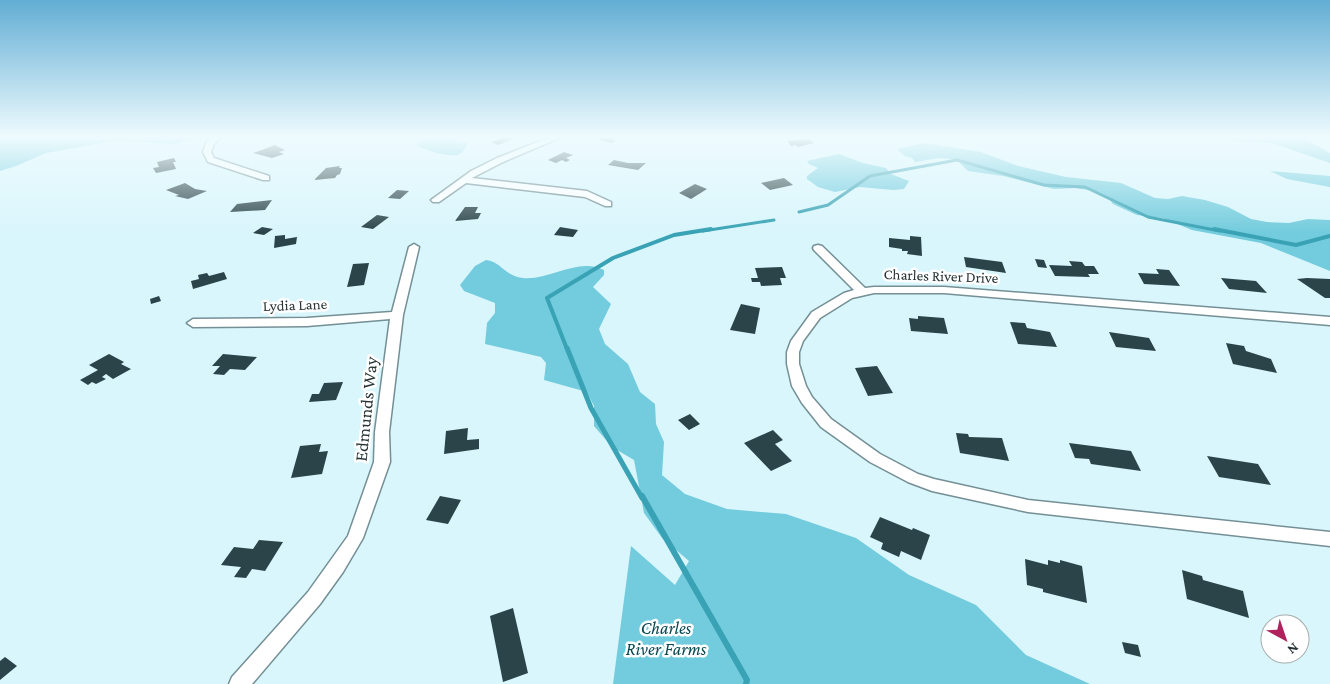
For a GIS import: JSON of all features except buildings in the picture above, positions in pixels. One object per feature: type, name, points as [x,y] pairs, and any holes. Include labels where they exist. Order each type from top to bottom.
[{"type":"street","points":[[235,168],[266,178]]},
{"type":"street","points":[[436,200],[462,180],[485,168]]},
{"type":"street","points":[[462,180],[588,194],[608,204]]},
{"type":"street","name":"Edmunds Way","points":[[239,684],[314,598],[355,538],[382,462],[382,432],[397,315],[414,247]]},
{"type":"street","points":[[818,248],[860,291]]},
{"type":"street","name":"Charles River Drive","points":[[1330,321],[944,290],[889,289],[860,291],[848,295],[816,315],[797,340],[792,364],[807,400],[826,424],[875,458],[913,478],[941,487],[1028,506],[1330,539]]},
{"type":"street","name":"Lydia Lane","points":[[193,323],[307,322],[397,315]]},
{"type":"green space","points":[[818,168],[886,168],[891,174],[909,181],[904,189],[860,187],[835,192],[818,187],[807,179],[807,176]]},
{"type":"green space","points":[[965,168],[1026,168],[1066,177],[1121,183],[1155,198],[1168,199],[1182,196],[1205,200],[1228,207],[1251,219],[1267,222],[1289,223],[1308,219],[1330,220],[1330,271],[1261,243],[1192,230],[1163,218],[1137,215],[1113,204],[1107,196],[1095,191],[1075,188],[1054,189],[1003,176],[968,171]]},
{"type":"green space","points":[[1270,171],[1330,176],[1330,187],[1287,179]]},
{"type":"green space","name":"Charles River Farms","points":[[486,260],[496,263],[511,275],[523,278],[540,277],[580,266],[592,266],[604,270],[604,275],[593,287],[611,304],[599,329],[605,344],[628,364],[640,392],[655,404],[656,424],[664,442],[662,475],[685,494],[727,509],[786,514],[856,538],[909,575],[976,605],[1026,655],[1090,684],[613,684],[631,546],[675,585],[689,561],[662,538],[644,513],[634,460],[612,447],[594,426],[594,406],[587,392],[544,380],[546,363],[541,357],[485,344],[487,323],[495,313],[495,303],[464,291],[460,285],[475,266]]},
{"type":"waterway","points":[[799,212],[828,205],[870,176],[914,168]]},
{"type":"waterway","points":[[985,168],[1044,185],[1085,187],[1148,217],[1220,231]]},
{"type":"waterway","points":[[703,231],[774,220]]},
{"type":"waterway","points":[[567,349],[547,298],[613,258],[674,235],[711,229]]},
{"type":"waterway","points":[[1214,229],[1296,245],[1330,236]]},
{"type":"waterway","points":[[567,348],[591,408],[642,498]]},
{"type":"waterway","points":[[642,496],[747,680],[746,684]]}]
